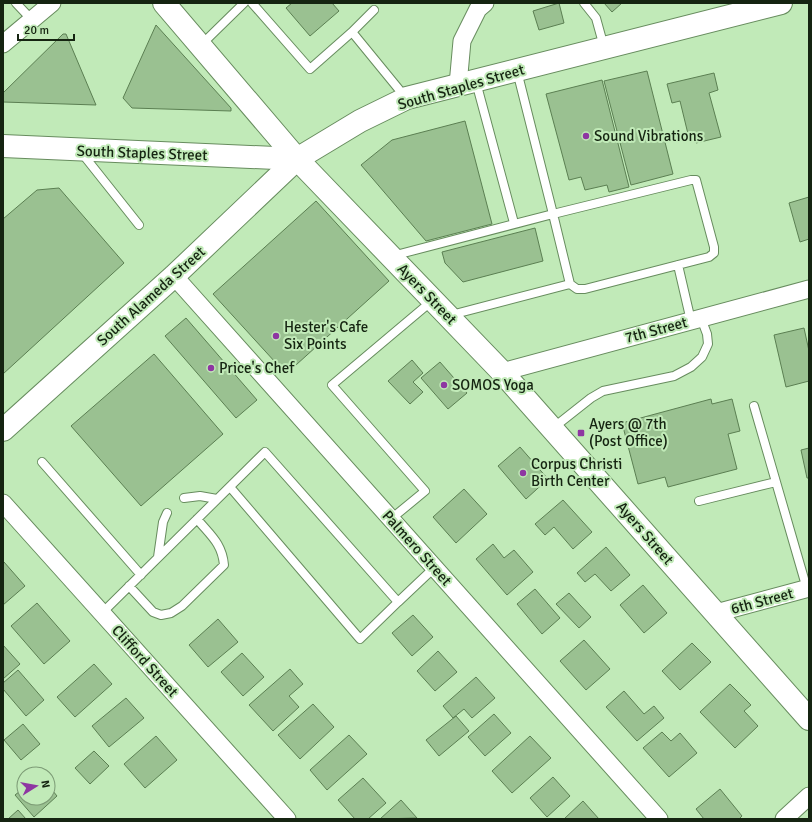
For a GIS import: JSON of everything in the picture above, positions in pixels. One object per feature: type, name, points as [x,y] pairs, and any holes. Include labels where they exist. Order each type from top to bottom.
[{"type":"main road","name":"Ayers Street","points":[[164,3],[297,159],[502,372],[809,719]]},
{"type":"main road","name":"South Staples Street","points":[[3,146],[297,159],[360,121],[407,98],[781,3]]},
{"type":"main road","name":"South Alameda Street","points":[[3,430],[174,276],[297,159]]},
{"type":"street","points":[[3,44],[52,3]]},
{"type":"street","points":[[467,83],[462,41],[478,9],[485,3]]},
{"type":"street","name":"Palmero Street","points":[[174,276],[659,819]]},
{"type":"street","name":"7th Street","points":[[502,372],[809,289]]},
{"type":"street","name":"Clifford Street","points":[[3,503],[287,819]]},
{"type":"street","name":"6th Street","points":[[716,613],[808,589]]},
{"type":"street","points":[[784,819],[809,796]]},
{"type":"lane","points":[[16,3],[32,20]]},
{"type":"lane","points":[[200,46],[244,3]]},
{"type":"lane","points":[[252,3],[310,69],[352,32],[374,10]]},
{"type":"lane","points":[[584,3],[596,18],[605,48]]},
{"type":"lane","points":[[352,32],[407,98]]},
{"type":"lane","points":[[391,256],[514,223],[553,214],[670,184],[691,180],[696,180],[714,247],[714,253],[710,257],[585,289],[578,289],[570,284],[553,214],[517,70]]},
{"type":"lane","points":[[467,83],[514,223]]},
{"type":"lane","points":[[79,150],[139,225]]},
{"type":"lane","points":[[552,428],[591,398],[603,392],[674,376],[691,367],[702,357],[708,344],[707,334],[696,319],[678,265]]},
{"type":"lane","points":[[449,316],[570,284]]},
{"type":"lane","points":[[391,519],[425,491],[332,385],[433,300]]},
{"type":"lane","points":[[754,406],[808,589]]},
{"type":"lane","points":[[102,613],[265,452],[398,602]]},
{"type":"lane","points":[[42,462],[141,575]]},
{"type":"lane","points":[[699,501],[776,482]]},
{"type":"lane","points":[[230,487],[360,638],[434,568]]},
{"type":"lane","points":[[184,498],[200,496],[217,499]]},
{"type":"lane","points":[[158,557],[163,522],[167,513]]},
{"type":"lane","points":[[129,586],[153,612],[160,615],[171,614],[182,606],[224,565],[220,547],[197,519]]},
{"type":"building","points":[[292,3],[332,3],[339,11],[310,36],[286,8]]},
{"type":"building","points":[[559,3],[564,23],[539,30],[533,11]]},
{"type":"building","points":[[604,3],[622,3],[612,12]]},
{"type":"building","points":[[156,25],[231,108],[231,111],[132,108],[123,98]]},
{"type":"building","points":[[63,34],[66,34],[96,105],[3,102],[3,93]]},
{"type":"building","points":[[647,71],[673,174],[631,185],[604,81]]},
{"type":"building","points":[[714,73],[718,90],[709,93],[721,137],[696,143],[694,133],[688,134],[680,101],[672,103],[667,84]]},
{"type":"building","name":"Sound Vibrations","points":[[602,80],[629,187],[609,192],[607,185],[585,190],[581,177],[569,180],[546,94]]},
{"type":"building","points":[[465,121],[492,224],[426,241],[361,165],[392,140]]},
{"type":"building","points":[[59,188],[124,263],[3,374],[3,219],[37,190]]},
{"type":"building","points":[[809,197],[809,239],[800,242],[789,203]]},
{"type":"building","points":[[316,201],[389,281],[286,374],[213,294]]},
{"type":"building","points":[[535,228],[543,261],[463,282],[445,263],[442,252]]},
{"type":"building","name":"Price's Chef","points":[[186,318],[257,400],[236,418],[165,336]]},
{"type":"building","points":[[804,328],[809,351],[809,381],[786,387],[774,335]]},
{"type":"building","points":[[154,354],[223,434],[141,506],[71,426]]},
{"type":"building","points":[[412,360],[423,373],[413,382],[423,392],[410,404],[388,381]]},
{"type":"building","name":"SOMOS Yoga","points":[[440,362],[467,393],[448,409],[421,378]]},
{"type":"building","points":[[711,399],[712,404],[732,399],[740,431],[728,434],[737,469],[668,487],[665,477],[638,484],[622,423]]},
{"type":"building","name":"Corpus Christi Birth Center","points":[[520,447],[548,479],[526,499],[498,466]]},
{"type":"building","points":[[809,448],[809,478],[807,478],[801,450]]},
{"type":"building","points":[[464,489],[487,514],[456,543],[433,517]]},
{"type":"building","points":[[563,500],[592,532],[573,549],[554,527],[545,535],[535,524]]},
{"type":"building","points":[[493,544],[504,558],[514,550],[533,572],[507,595],[476,559]]},
{"type":"building","points":[[606,547],[630,575],[611,591],[595,574],[585,582],[577,573]]},
{"type":"building","points":[[4,562],[25,586],[3,605],[3,563]]},
{"type":"building","points":[[643,585],[667,613],[644,633],[620,605]]},
{"type":"building","points":[[535,589],[560,618],[542,634],[517,604]]},
{"type":"building","points":[[569,593],[591,617],[579,628],[556,604]]},
{"type":"building","points":[[37,603],[70,641],[44,664],[11,626]]},
{"type":"building","points":[[413,615],[433,637],[412,656],[392,633]]},
{"type":"building","points":[[218,619],[238,642],[208,667],[189,645]]},
{"type":"building","points":[[584,640],[610,669],[586,690],[560,661]]},
{"type":"building","points":[[692,643],[711,662],[680,690],[662,671]]},
{"type":"building","points":[[3,645],[20,664],[3,679]]},
{"type":"building","points":[[438,651],[457,672],[435,691],[417,671]]},
{"type":"building","points":[[242,653],[264,677],[243,696],[221,672]]},
{"type":"building","points":[[94,664],[112,684],[75,717],[57,697]]},
{"type":"building","points":[[290,669],[303,684],[289,696],[299,707],[273,731],[249,705]]},
{"type":"building","points":[[18,670],[44,700],[26,716],[3,689],[3,683]]},
{"type":"building","points":[[476,677],[495,698],[472,718],[464,709],[453,718],[443,706]]},
{"type":"building","points":[[730,684],[751,705],[744,711],[758,726],[735,748],[700,712]]},
{"type":"building","points":[[624,691],[644,714],[654,706],[664,718],[637,741],[606,707]]},
{"type":"building","points":[[126,698],[144,718],[109,747],[92,726]]},
{"type":"building","points":[[313,704],[334,727],[300,759],[278,735]]},
{"type":"building","points":[[494,714],[511,733],[485,756],[468,737]]},
{"type":"building","points":[[456,716],[469,731],[439,756],[426,740]]},
{"type":"building","points":[[23,724],[40,744],[21,760],[4,740]]},
{"type":"building","points":[[662,732],[671,741],[680,733],[697,753],[669,777],[643,748]]},
{"type":"building","points":[[349,735],[367,754],[327,790],[310,770]]},
{"type":"building","points":[[156,736],[177,760],[145,788],[124,764]]},
{"type":"building","points":[[530,736],[551,758],[512,793],[492,771]]},
{"type":"building","points":[[94,751],[109,766],[90,784],[75,768]]},
{"type":"building","points":[[553,777],[570,796],[547,817],[530,798]]},
{"type":"building","points":[[363,778],[386,803],[368,819],[355,819],[338,800]]},
{"type":"building","points":[[720,789],[742,816],[739,819],[704,819],[696,809]]},
{"type":"building","points":[[401,800],[417,818],[380,819]]},
{"type":"building","points":[[583,801],[599,819],[564,819]]},
{"type":"building","points":[[24,806],[46,806],[34,817]]},
{"type":"building","points":[[18,810],[26,819],[8,819]]},
{"type":"place","name":"Sound Vibrations","points":[[586,136]]},
{"type":"place","name":"Hester's Cafe Six Points","points":[[276,336]]},
{"type":"place","name":"Price's Chef","points":[[211,368]]},
{"type":"place","name":"SOMOS Yoga","points":[[444,385]]},
{"type":"place","name":"Ayers @ 7th (Post Office)","points":[[581,433]]},
{"type":"place","name":"Corpus Christi Birth Center","points":[[523,473]]}]
